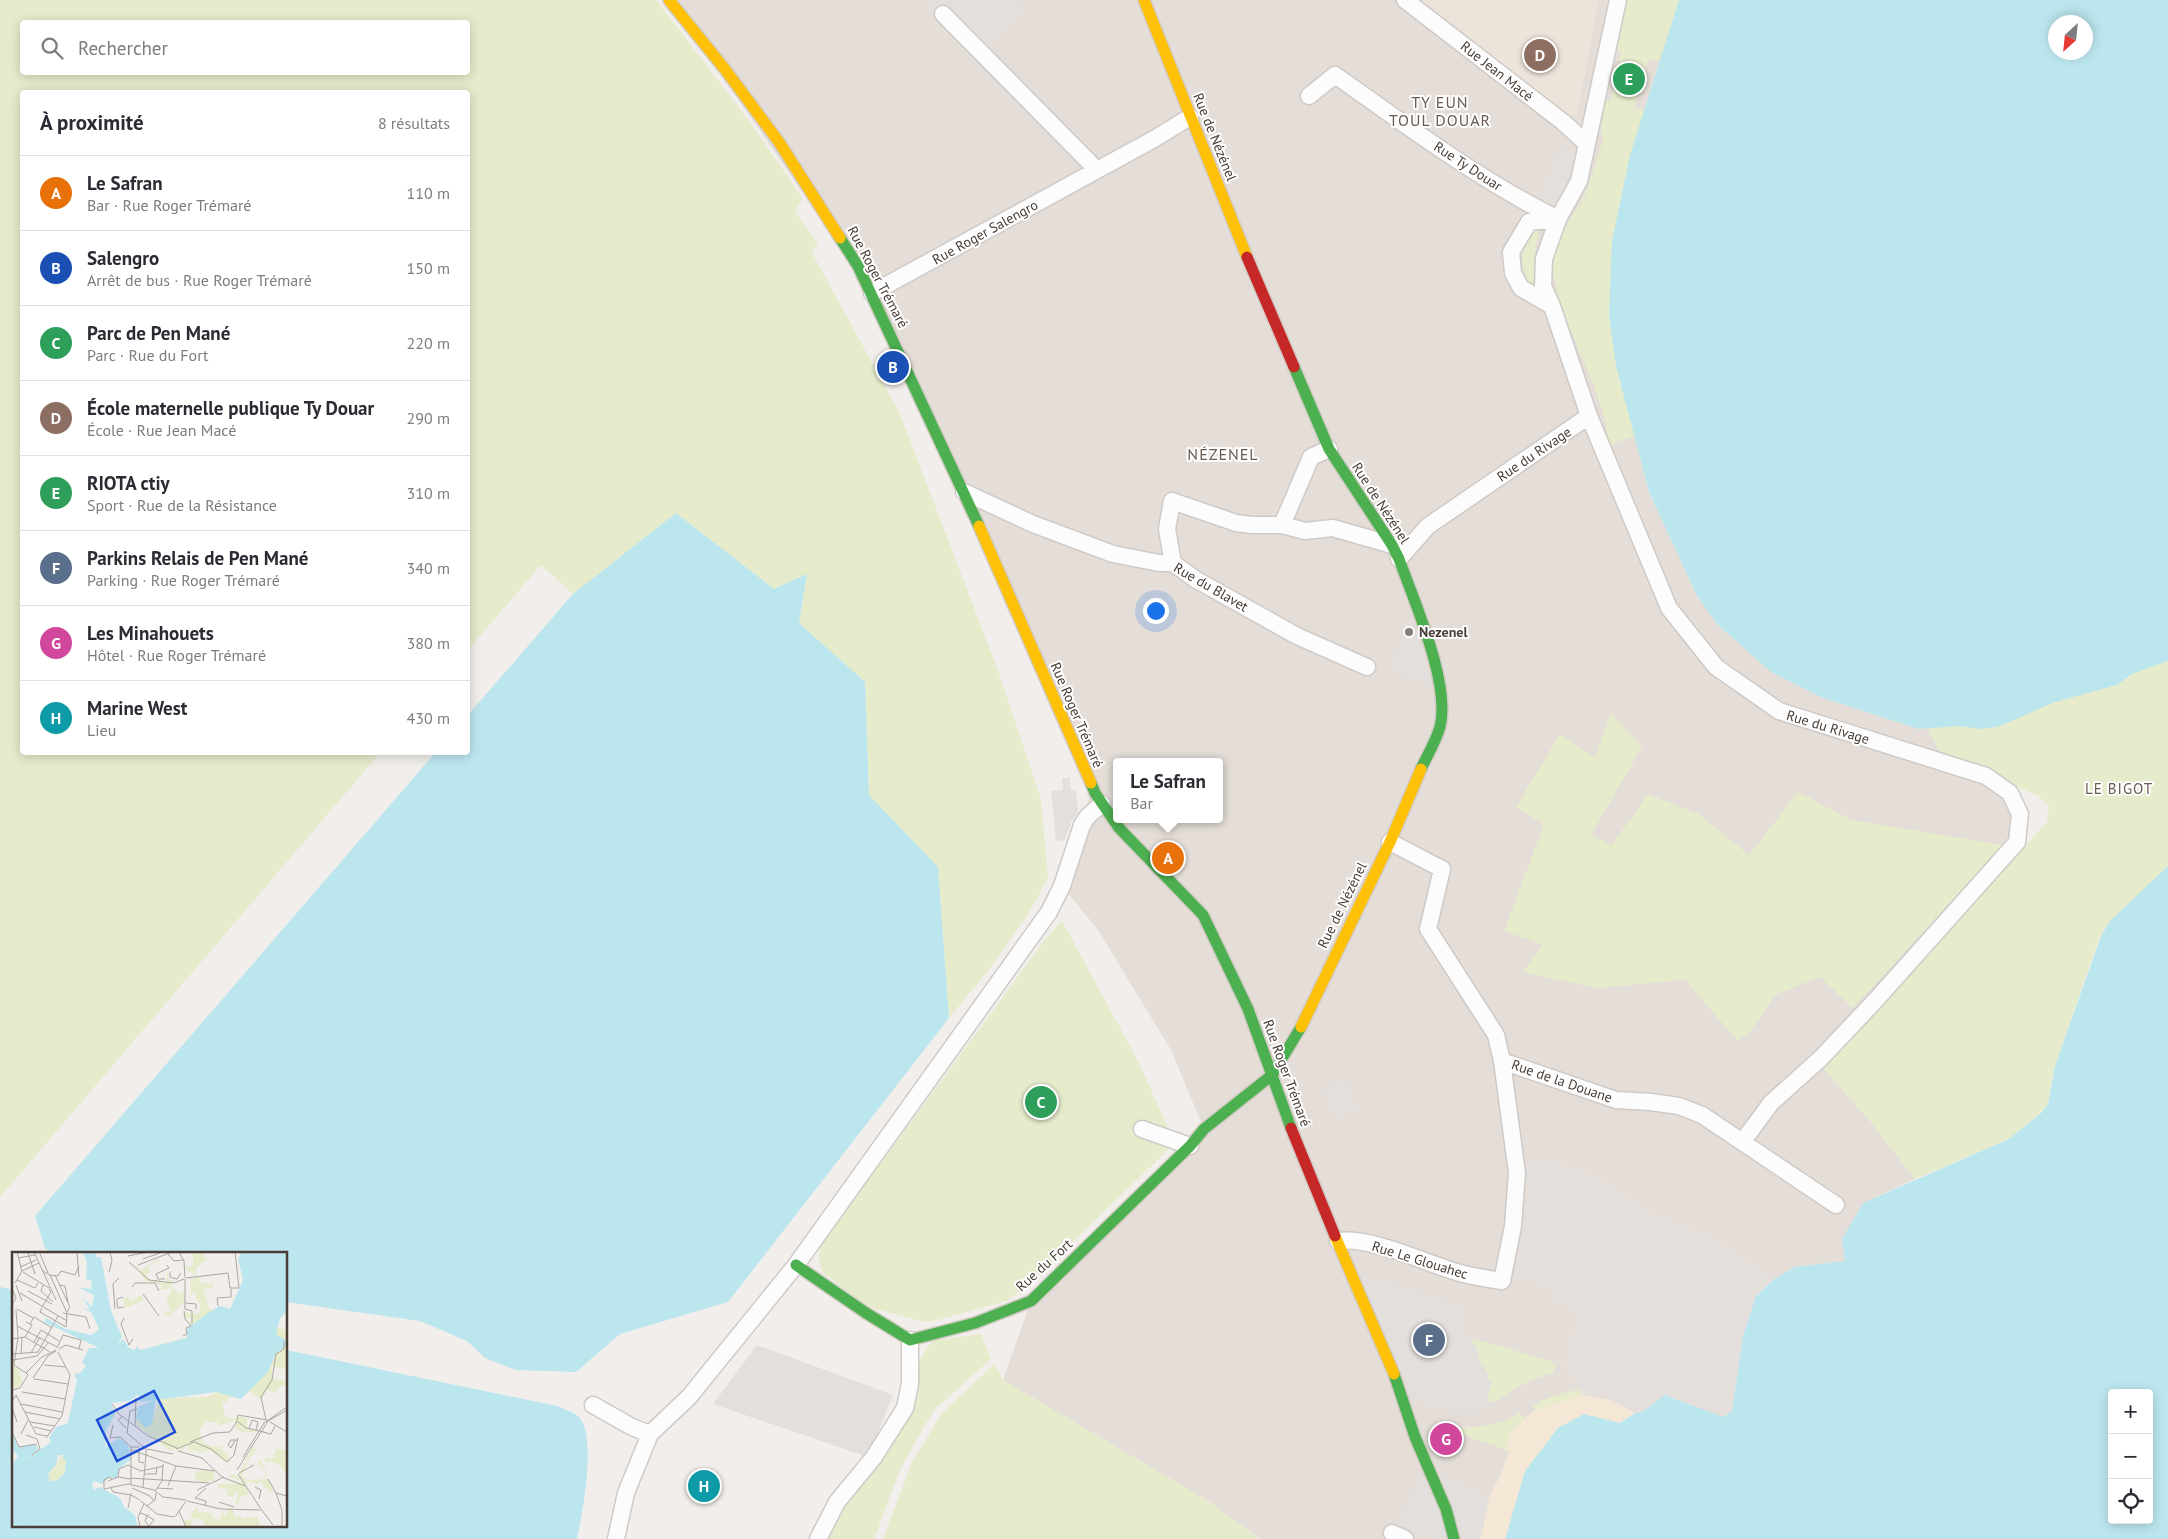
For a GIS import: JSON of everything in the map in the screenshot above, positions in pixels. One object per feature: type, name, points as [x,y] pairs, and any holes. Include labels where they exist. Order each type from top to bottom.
[{"type":"street","name":"Rue Roger Trémaré","points":[[669,0],[780,142],[849,251],[872,293],[964,492],[1095,793],[1113,820]]},
{"type":"street","name":"Rue de Nézénel","points":[[1144,0],[1190,117],[1329,449],[1396,552],[1434,663],[1442,694],[1440,726],[1390,842],[1297,1034],[1272,1075]]},
{"type":"street","name":"Rue Jean Macé","points":[[1406,0],[1563,122],[1587,144]]},
{"type":"street","points":[[1590,416],[1552,306],[1543,286],[1544,259],[1558,219],[1579,181],[1618,0]]},
{"type":"street","points":[[943,14],[1097,170]]},
{"type":"street","name":"Rue Ty Douar","points":[[1309,96],[1334,75],[1517,199],[1558,219]]},
{"type":"street","name":"Rue Roger Salengro","points":[[872,293],[1190,117]]},
{"type":"street","points":[[1552,306],[1521,288],[1513,273],[1511,252],[1530,222],[1558,219]]},
{"type":"street","name":"Rue du Rivage","points":[[1396,552],[1428,526],[1590,416],[1669,608],[1716,667],[1779,711],[1986,776],[2010,793],[2020,814],[2017,842],[1874,1002],[1821,1058],[1771,1103],[1743,1142]]},
{"type":"street","points":[[1282,526],[1311,457],[1329,449]]},
{"type":"street","name":"Rue du Blavet","points":[[964,492],[1034,524],[1113,554],[1159,563],[1173,563],[1195,579],[1297,636],[1368,667]]},
{"type":"street","points":[[1173,563],[1167,529],[1172,501],[1236,523],[1282,526],[1305,532],[1333,528],[1396,552]]},
{"type":"street","points":[[616,1539],[626,1493],[650,1434],[689,1397],[796,1265],[1049,912],[1062,886],[1082,825],[1088,816],[1102,804]]},
{"type":"street","name":"Rue Roger Trémaré","points":[[1115,823],[1202,915],[1248,1009],[1280,1101],[1401,1391],[1415,1438],[1446,1509],[1454,1539]]},
{"type":"street","name":"Rue de la Douane","points":[[1390,842],[1442,869],[1428,929],[1496,1035],[1502,1061],[1616,1100],[1679,1106],[1702,1115],[1836,1205]]},
{"type":"street","name":"Rue Le Glouahec","points":[[1338,1241],[1349,1239],[1375,1245],[1462,1274],[1502,1281],[1513,1226],[1516,1173],[1502,1061]]},
{"type":"street","name":"Rue du Fort","points":[[910,1340],[975,1323],[1031,1301],[1190,1146],[1204,1129],[1272,1075]]},
{"type":"street","points":[[1142,1129],[1190,1146]]},
{"type":"street","points":[[796,1265],[866,1314],[910,1340],[910,1384],[905,1408],[874,1456],[837,1502],[818,1539]]},
{"type":"street","points":[[593,1405],[632,1427],[650,1434]]},
{"type":"shaded area","points":[[670,0],[1679,0],[1630,155],[1649,492],[1697,596],[1718,624],[1928,729],[1942,755],[2010,793],[2017,842],[1821,1058],[1823,1068],[1870,1121],[1915,1179],[1863,1203],[1845,1261],[1794,1267],[1773,1280],[1712,1237],[1649,1213],[1617,1190],[1580,1169],[1520,1156],[1554,1289],[1580,1310],[1566,1367],[1583,1395],[1532,1412],[1509,1453],[1500,1477],[1490,1495],[1481,1539],[1260,1539],[1208,1501],[1003,1380],[1031,1301],[1204,1129],[1171,1050],[1098,930],[1062,886],[1092,788],[872,293]]},
{"type":"shaded area","points":[[932,0],[1016,0],[1025,12],[976,59],[925,8]]},
{"type":"shaded area","points":[[1420,0],[1599,0],[1577,115],[1571,117]]},
{"type":"shaded area","points":[[1560,149],[1585,155],[1564,208],[1541,198]]},
{"type":"shaded area","points":[[1416,633],[1431,684],[1391,670],[1403,635],[1410,640]]},
{"type":"shaded area","points":[[1062,778],[1070,778],[1071,790],[1076,790],[1078,813],[1071,822],[1065,840],[1056,841],[1051,791],[1063,790]]},
{"type":"shaded area","points":[[1346,1082],[1357,1111],[1336,1117],[1323,1087]]},
{"type":"shaded area","points":[[1520,1155],[1580,1169],[1617,1190],[1649,1213],[1712,1237],[1773,1280],[1756,1296],[1743,1336],[1732,1411],[1723,1417],[1665,1395],[1642,1412],[1635,1413],[1610,1400],[1583,1395],[1566,1367],[1580,1310],[1551,1303],[1554,1289],[1507,1276]]},
{"type":"shaded area","points":[[1358,1274],[1460,1306],[1465,1335],[1473,1338],[1472,1343],[1476,1344],[1475,1349],[1479,1351],[1477,1357],[1481,1359],[1480,1364],[1486,1367],[1485,1372],[1489,1374],[1488,1379],[1493,1381],[1487,1398],[1492,1406],[1480,1410],[1457,1411],[1427,1405],[1413,1398]]},
{"type":"shaded area","points":[[757,1345],[893,1395],[868,1457],[713,1404]]},
{"type":"shaded area","points":[[1425,1468],[1488,1497],[1480,1539],[1428,1539],[1398,1522]]},
{"type":"green space","points":[[0,0],[656,0],[750,122],[803,199],[795,211],[818,245],[811,251],[900,414],[997,668],[1041,799],[1048,878],[1027,916],[988,971],[949,1018],[938,867],[869,795],[865,682],[799,623],[807,575],[774,589],[676,513],[573,594],[541,565],[470,648],[470,90],[20,90],[20,755],[378,755],[0,1197]]},
{"type":"green space","points":[[1627,0],[2168,0],[2168,964],[2110,921],[2100,936],[2055,1066],[2048,1104],[2009,1139],[1915,1179],[1870,1121],[1823,1068],[2047,822],[2049,807],[2039,796],[1942,755],[1928,729],[1919,729],[1823,698],[1771,672],[1717,624],[1697,596],[1649,492],[1634,436],[1612,444],[1608,442],[1606,422],[1594,386],[1560,304],[1552,270],[1554,254],[1560,237],[1586,193],[1603,140],[1601,127],[1606,100],[1610,102],[1621,52],[1616,50]],"holes":[[[1648,60],[1660,61],[1644,111],[1634,108]]]},
{"type":"green space","points":[[1536,229],[1539,229],[1535,253],[1533,289],[1524,273],[1522,259],[1527,244]]},
{"type":"green space","points":[[1611,713],[1642,747],[1591,835],[1612,845],[1648,794],[1698,814],[1749,855],[1798,792],[1852,820],[2003,845],[1853,1008],[1820,977],[1775,995],[1749,1033],[1737,1040],[1685,980],[1596,988],[1523,972],[1542,945],[1504,931],[1544,824],[1516,807],[1560,734],[1595,758]]},
{"type":"green space","points":[[1062,921],[1138,1061],[1175,1143],[1028,1285],[1006,1301],[925,1322],[869,1307],[823,1273],[819,1262],[820,1246],[1044,941]]},
{"type":"green space","points":[[981,1334],[991,1359],[936,1408],[924,1426],[900,1470],[874,1539],[824,1539],[845,1496],[911,1412],[919,1361],[932,1341]]},
{"type":"green space","points":[[1473,1338],[1556,1363],[1553,1373],[1531,1380],[1491,1403],[1487,1399],[1488,1379],[1472,1343]]},
{"type":"green space","points":[[995,1364],[1003,1380],[1208,1501],[1260,1539],[883,1539],[912,1462],[943,1412]]},
{"type":"green space","points":[[1580,1390],[1583,1395],[1536,1411],[1533,1406],[1556,1395]]},
{"type":"green space","points":[[1520,1413],[1525,1419],[1508,1435],[1509,1451],[1449,1430],[1451,1428],[1478,1427],[1494,1424]]},
{"type":"sand","points":[[1583,1395],[1610,1400],[1635,1413],[1604,1434],[1529,1539],[1481,1539],[1490,1495],[1500,1477],[1509,1453],[1508,1435],[1532,1412]]},
{"type":"water","points":[[1679,0],[2168,0],[2168,661],[2132,674],[2117,685],[2055,702],[2000,726],[1983,729],[1959,726],[1919,729],[1823,698],[1771,672],[1717,624],[1697,596],[1649,492],[1616,366],[1609,315],[1612,241],[1630,155]]},
{"type":"water","points":[[676,513],[774,589],[807,574],[799,623],[865,682],[869,795],[938,867],[949,1018],[728,1302],[620,1334],[576,1372],[516,1370],[485,1358],[467,1341],[420,1321],[288,1302],[288,1252],[49,1252],[45,1248],[35,1216],[433,755],[470,755],[470,713],[573,594]]},
{"type":"water","points":[[2168,866],[2168,1539],[1505,1539],[1525,1471],[1558,1428],[1584,1414],[1620,1423],[1635,1413],[1642,1412],[1665,1395],[1723,1417],[1732,1411],[1743,1336],[1756,1296],[1773,1280],[1794,1267],[1845,1261],[1842,1239],[1863,1203],[2009,1139],[2041,1113],[2048,1104],[2055,1066],[2101,936],[2110,921]]},
{"type":"water","points":[[0,1287],[12,1290],[12,1526],[288,1526],[288,1350],[557,1406],[578,1416],[584,1426],[587,1440],[587,1475],[577,1539],[0,1539]]},
{"type":"traffic: fast","points":[[840,238],[858,266],[979,526]]},
{"type":"traffic: fast","points":[[1294,367],[1329,449],[1392,545],[1399,559],[1429,643],[1436,666],[1442,709],[1440,727],[1421,769]]},
{"type":"traffic: fast","points":[[1091,783],[1095,793],[1113,819]]},
{"type":"traffic: fast","points":[[1116,823],[1203,915],[1248,1009],[1291,1128]]},
{"type":"traffic: fast","points":[[796,1265],[866,1313],[910,1340],[975,1323],[1031,1301],[1190,1146],[1204,1129],[1272,1075],[1301,1027]]},
{"type":"traffic: fast","points":[[1394,1374],[1415,1437],[1446,1509],[1454,1539]]},
{"type":"traffic: slow","points":[[669,0],[724,68],[779,142],[840,238]]},
{"type":"traffic: slow","points":[[1144,0],[1247,257]]},
{"type":"traffic: slow","points":[[979,526],[1091,783]]},
{"type":"traffic: slow","points":[[1301,1027],[1390,842],[1421,769]]},
{"type":"traffic: slow","points":[[1335,1236],[1394,1374]]},
{"type":"traffic: jam","points":[[1247,257],[1294,367]]},
{"type":"traffic: jam","points":[[1291,1128],[1335,1236]]},
{"type":"place","name":"École maternelle publique Ty Douar","points":[[1540,55]]},
{"type":"place","name":"RIOTA ctiy","points":[[1629,79]]},
{"type":"place","name":"Salengro","points":[[893,367]]},
{"type":"place","name":"Nezenel","points":[[1409,632]]},
{"type":"place","name":"Le Safran","points":[[1168,858]]},
{"type":"place","name":"Parc de Pen Mané","points":[[1041,1102]]},
{"type":"place","name":"Parkins Relais de Pen Mané","points":[[1429,1340]]},
{"type":"place","name":"Les Minahouets","points":[[1446,1439]]},
{"type":"place","name":"Marine West","points":[[704,1486]]},
{"type":"district","name":"TY EUN TOUL DOUAR","points":[[1440,111]]},
{"type":"district","name":"NÉZENEL","points":[[1223,454]]},
{"type":"district","name":"LE BIGOT","points":[[2119,789]]}]
